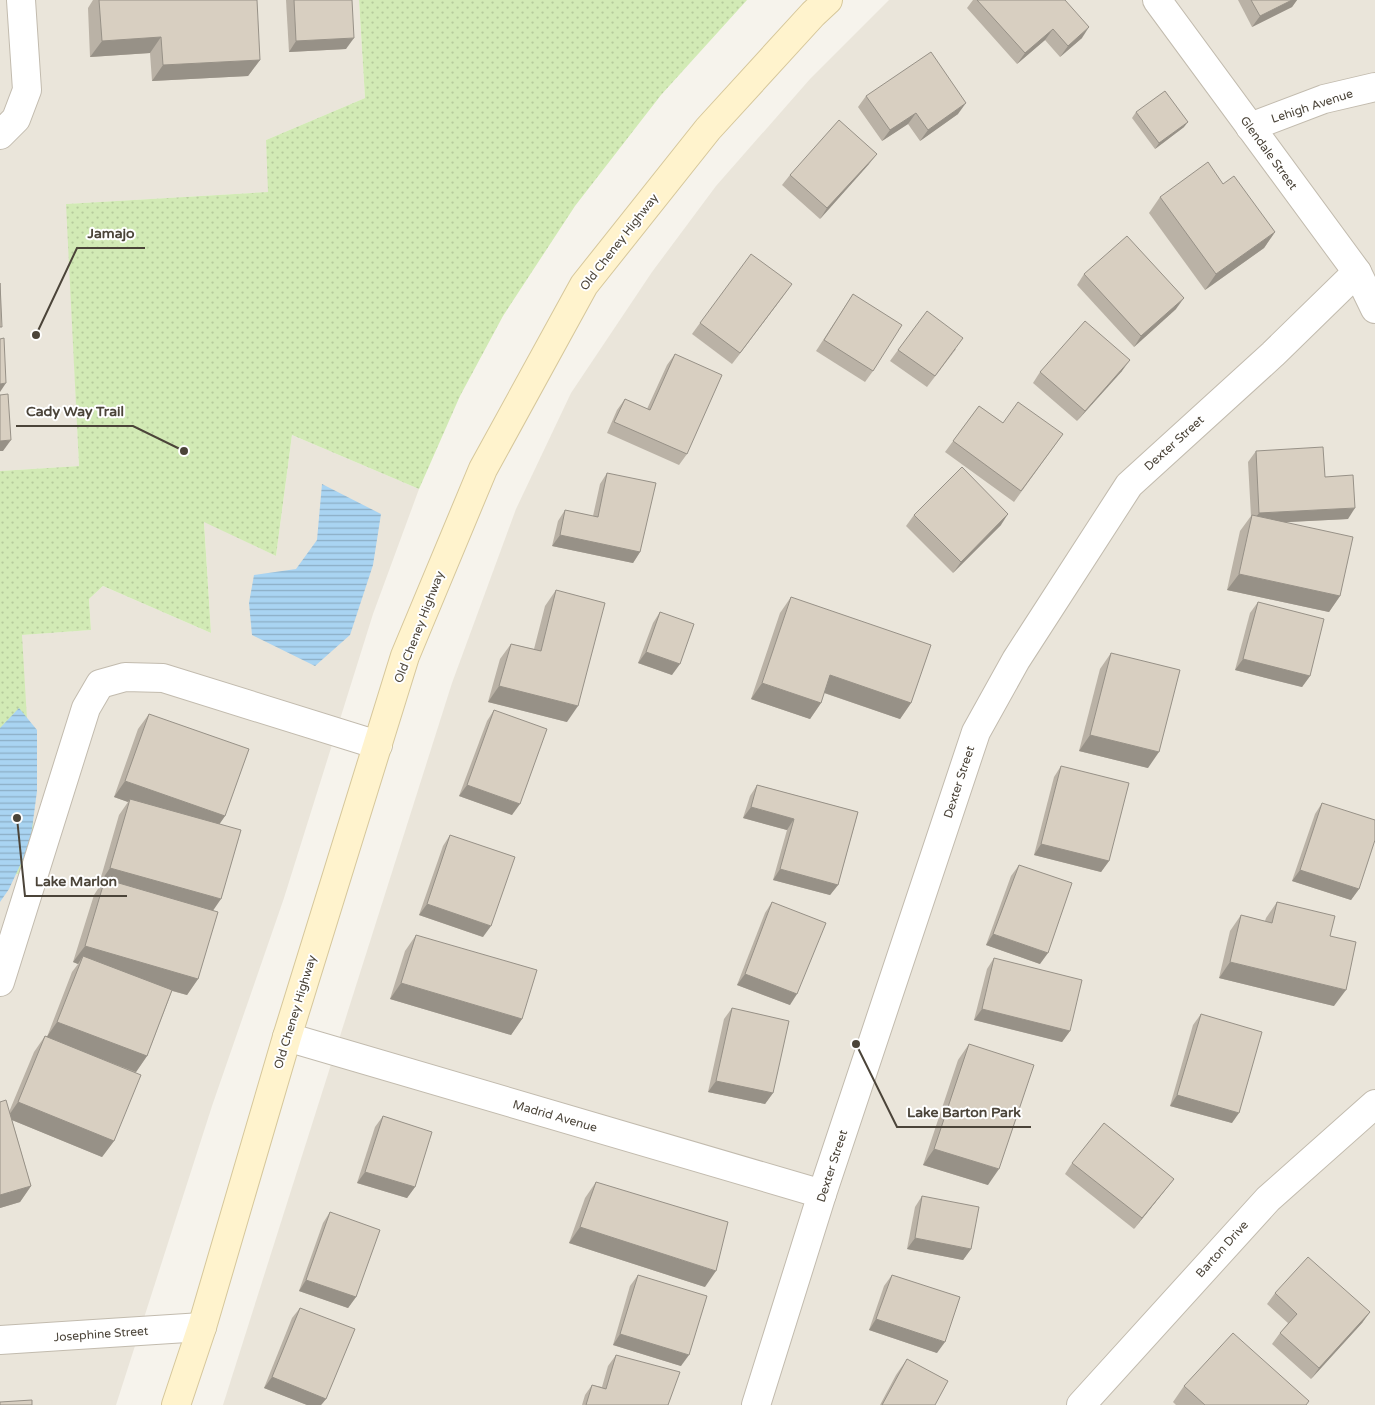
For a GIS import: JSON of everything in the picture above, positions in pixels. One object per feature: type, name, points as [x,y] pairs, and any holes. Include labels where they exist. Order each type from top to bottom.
[{"type":"street","points":[[0,135],[16,119],[27,90],[21,0]]},
{"type":"street","name":"Old Cheney Highway","points":[[176,1405],[202,1328],[287,1038],[406,656],[483,469],[584,284],[708,129],[828,0]]},
{"type":"street","name":"Glendale Street","points":[[1157,0],[1356,272],[1375,309]]},
{"type":"street","name":"Lehigh Avenue","points":[[1250,127],[1324,99],[1375,87]]},
{"type":"street","name":"Dexter Street","points":[[756,1405],[822,1194],[976,732],[1016,660],[1128,485],[1274,354],[1356,272]]},
{"type":"street","points":[[0,982],[86,708],[100,684],[125,677],[163,678],[378,745]]},
{"type":"street","name":"Madrid Avenue","points":[[287,1038],[822,1194]]},
{"type":"street","name":"Barton Drive","points":[[1081,1405],[1268,1199],[1375,1104]]},
{"type":"street","name":"Josephine Street","points":[[0,1340],[202,1328]]},
{"type":"shaded area","points":[[0,0],[359,0],[365,98],[266,140],[269,192],[67,204],[79,466],[0,471]]},
{"type":"shaded area","points":[[889,0],[1375,0],[1375,1405],[223,1405],[452,683],[516,509],[571,393],[652,272],[716,186],[810,79]]},
{"type":"shaded area","points":[[292,435],[419,489],[373,614],[284,898],[212,1106],[116,1405],[0,1405],[0,877],[36,871],[21,635],[91,630],[89,599],[103,586],[211,633],[204,521],[276,556]]},
{"type":"green space","points":[[359,0],[747,0],[661,95],[575,206],[503,316],[460,396],[419,489],[292,435],[276,556],[204,522],[211,633],[103,586],[89,599],[91,630],[22,635],[36,871],[0,877],[0,471],[79,466],[66,204],[268,192],[266,140],[365,98]]},
{"type":"water","points":[[322,484],[381,514],[373,565],[350,635],[315,666],[252,635],[249,603],[254,575],[296,569],[317,540]]},
{"type":"water","points":[[19,708],[37,730],[37,791],[30,844],[9,889],[0,902],[0,728]]},
{"type":"building","points":[[99,0],[257,0],[260,60],[163,65],[161,37],[102,41]]},
{"type":"building","points":[[294,0],[352,0],[354,38],[296,41]]},
{"type":"building","points":[[977,0],[1065,0],[1089,27],[1068,46],[1053,29],[1025,53]]},
{"type":"building","points":[[1251,0],[1292,0],[1260,16]]},
{"type":"building","points":[[931,52],[966,103],[928,130],[916,113],[890,130],[866,96]]},
{"type":"building","points":[[1165,91],[1188,122],[1159,143],[1136,112]]},
{"type":"building","points":[[839,120],[877,154],[827,208],[790,175]]},
{"type":"building","points":[[1208,162],[1223,184],[1234,176],[1275,232],[1216,274],[1160,197]]},
{"type":"building","points":[[1127,236],[1184,298],[1141,336],[1084,274]]},
{"type":"building","points":[[751,254],[792,284],[740,353],[700,323]]},
{"type":"building","points":[[0,283],[2,327],[0,327]]},
{"type":"building","points":[[853,294],[902,325],[873,371],[824,340]]},
{"type":"building","points":[[927,311],[963,338],[935,376],[898,350]]},
{"type":"building","points":[[1085,321],[1130,360],[1085,411],[1040,372]]},
{"type":"building","points":[[4,338],[6,383],[0,384],[0,339]]},
{"type":"building","points":[[675,354],[722,375],[687,454],[614,422],[625,399],[650,410]]},
{"type":"building","points":[[8,394],[11,440],[0,441],[0,395]]},
{"type":"building","points":[[1018,402],[1063,434],[1021,491],[953,441],[979,406],[1003,423]]},
{"type":"building","points":[[1323,447],[1325,477],[1353,475],[1355,508],[1259,513],[1256,451]]},
{"type":"building","points":[[962,467],[1008,514],[961,562],[914,515]]},
{"type":"building","points":[[607,473],[656,483],[640,552],[560,535],[565,510],[598,517]]},
{"type":"building","points":[[1252,515],[1353,537],[1340,596],[1239,574]]},
{"type":"building","points":[[556,590],[605,603],[578,706],[499,686],[511,644],[541,651]]},
{"type":"building","points":[[791,597],[931,645],[911,703],[830,675],[821,703],[762,683]]},
{"type":"building","points":[[1258,602],[1324,619],[1310,676],[1243,659]]},
{"type":"building","points":[[660,612],[694,624],[680,664],[646,652]]},
{"type":"building","points":[[1111,653],[1180,670],[1159,752],[1090,735]]},
{"type":"building","points":[[494,710],[547,729],[520,804],[467,785]]},
{"type":"building","points":[[149,714],[249,749],[225,816],[125,781]]},
{"type":"building","points":[[1061,766],[1129,783],[1109,861],[1041,844]]},
{"type":"building","points":[[757,785],[858,812],[838,885],[780,869],[794,819],[751,807]]},
{"type":"building","points":[[130,799],[241,830],[221,899],[110,868]]},
{"type":"building","points":[[1322,803],[1375,820],[1375,840],[1359,889],[1300,870]]},
{"type":"building","points":[[450,835],[515,857],[491,926],[427,904]]},
{"type":"building","points":[[1019,865],[1072,883],[1048,953],[993,934]]},
{"type":"building","points":[[105,879],[218,912],[198,979],[85,946]]},
{"type":"building","points":[[772,902],[826,923],[797,994],[745,974]]},
{"type":"building","points":[[1277,902],[1335,916],[1330,936],[1356,942],[1346,990],[1230,962],[1241,915],[1272,923]]},
{"type":"building","points":[[416,935],[537,970],[522,1019],[401,983]]},
{"type":"building","points":[[83,956],[172,990],[147,1056],[57,1022]]},
{"type":"building","points":[[994,958],[1082,980],[1070,1031],[982,1009]]},
{"type":"building","points":[[732,1008],[789,1021],[773,1093],[716,1081]]},
{"type":"building","points":[[1201,1014],[1262,1032],[1239,1113],[1177,1095]]},
{"type":"building","points":[[45,1036],[141,1075],[114,1141],[18,1102]]},
{"type":"building","points":[[969,1044],[1034,1065],[999,1169],[934,1149]]},
{"type":"building","points":[[6,1100],[31,1186],[0,1195],[0,1102]]},
{"type":"building","points":[[383,1116],[432,1132],[415,1187],[365,1172]]},
{"type":"building","points":[[1104,1123],[1174,1179],[1142,1218],[1072,1163]]},
{"type":"building","points":[[596,1182],[728,1222],[716,1271],[580,1227]]},
{"type":"building","points":[[922,1196],[979,1207],[971,1249],[915,1238]]},
{"type":"building","points":[[330,1212],[380,1230],[356,1297],[306,1280]]},
{"type":"building","points":[[1308,1257],[1370,1312],[1319,1368],[1280,1333],[1297,1314],[1275,1293]]},
{"type":"building","points":[[638,1275],[707,1296],[689,1355],[620,1334]]},
{"type":"building","points":[[892,1275],[960,1297],[945,1342],[876,1319]]},
{"type":"building","points":[[300,1308],[355,1329],[326,1399],[272,1377]]},
{"type":"building","points":[[1233,1333],[1309,1401],[1306,1405],[1205,1405],[1184,1386]]},
{"type":"building","points":[[616,1355],[680,1372],[668,1405],[586,1405],[592,1385],[606,1389]]},
{"type":"building","points":[[907,1359],[948,1381],[935,1405],[882,1405]]},
{"type":"building","points":[[32,1400],[32,1405],[0,1405],[0,1402]]},
{"type":"place","name":"Jamajo","points":[[36,335]]},
{"type":"place","name":"Cady Way Trail","points":[[184,451]]},
{"type":"place","name":"Lake Marlon","points":[[17,818]]},
{"type":"place","name":"Lake Barton Park","points":[[856,1044]]}]
